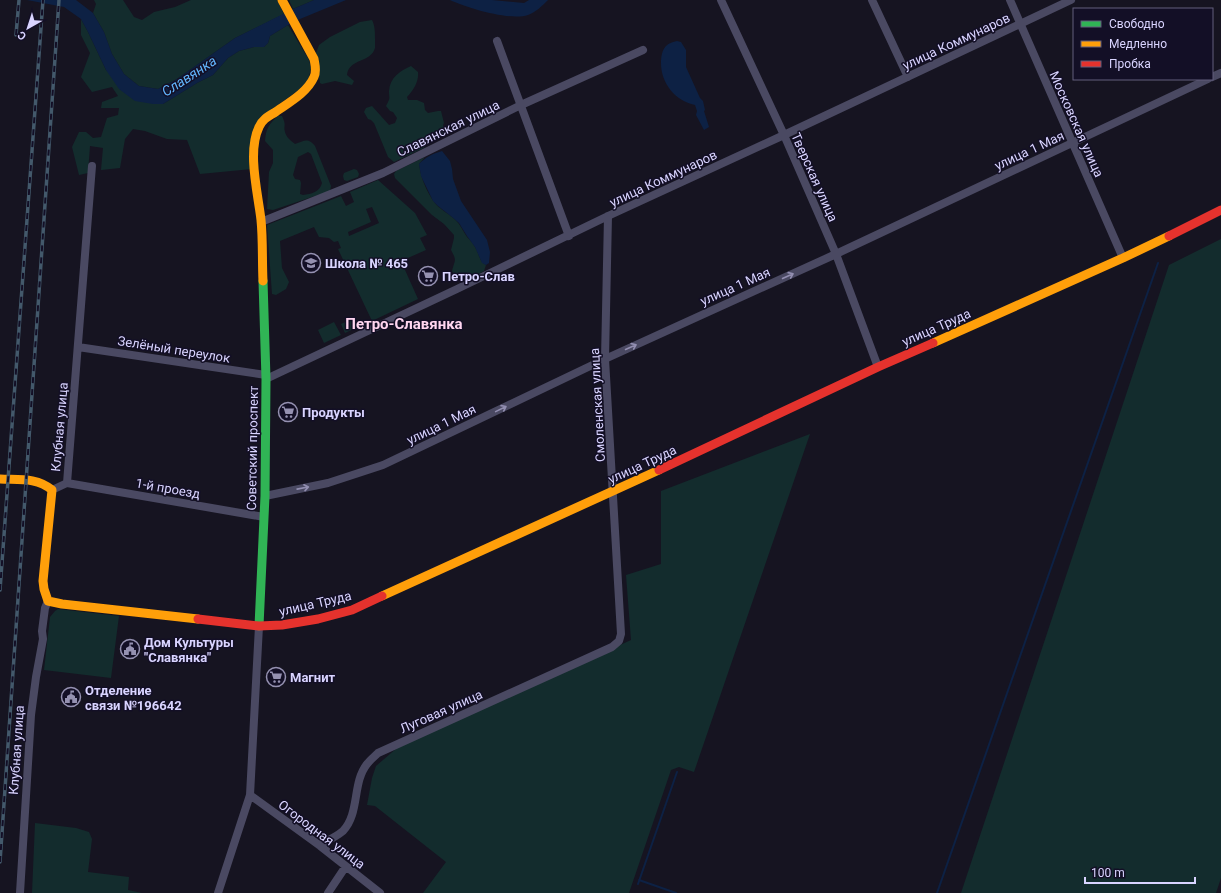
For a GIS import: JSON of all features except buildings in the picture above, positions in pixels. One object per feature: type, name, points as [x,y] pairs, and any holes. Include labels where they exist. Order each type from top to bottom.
[{"type":"street","name":"Советский проспект","points":[[218,893],[250,795],[259,626],[265,496],[266,377],[261,222],[253,156],[254,142],[262,121],[300,94],[315,76],[316,68],[314,59],[282,0]]},
{"type":"street","name":"Тверская улица","points":[[721,0],[784,135],[836,254],[878,367]]},
{"type":"street","points":[[872,0],[908,77]]},
{"type":"street","name":"Московская улица","points":[[1010,0],[1123,258]]},
{"type":"street","name":"улица Коммунаров","points":[[266,377],[1071,0]]},
{"type":"street","points":[[497,41],[569,236]]},
{"type":"street","name":"Славянская улица","points":[[261,222],[383,173],[521,106],[643,50]]},
{"type":"street","name":"улица 1 Мая","points":[[265,496],[328,483],[384,465],[605,359],[836,254],[1206,80]]},
{"type":"street","name":"Клубная улица","points":[[20,893],[31,715],[43,640],[42,631],[45,608],[48,601],[43,581],[52,490],[67,483],[92,166]]},
{"type":"street","name":"улица Труда","points":[[48,601],[69,605],[259,626],[278,625],[325,617],[352,610],[613,492],[878,367],[1123,258],[1221,210]]},
{"type":"street","name":"Смоленская улица","points":[[608,216],[605,359],[621,634],[619,641]]},
{"type":"street","name":"Зелёный переулок","points":[[78,347],[266,377]]},
{"type":"street","points":[[0,479],[40,482],[47,484],[52,490]]},
{"type":"street","name":"1-й проезд","points":[[67,483],[264,517]]},
{"type":"street","name":"Луговая улица","points":[[319,846],[343,830],[351,819],[360,777],[367,764],[378,753],[612,647],[619,641]]},
{"type":"street","name":"Огородная улица","points":[[250,795],[380,893]]},
{"type":"street","points":[[328,893],[346,866]]},
{"type":"green space","points":[[94,0],[123,0],[134,17],[142,20],[154,12],[175,7],[191,0],[277,0],[284,14],[235,38],[177,79],[158,89],[139,86],[124,74],[112,54],[104,32],[93,13],[96,4]]},
{"type":"green space","points":[[289,0],[314,0],[293,9]]},
{"type":"green space","points":[[81,19],[106,70],[163,104],[213,75],[228,58],[239,51],[254,47],[264,47],[268,43],[270,36],[288,25],[309,60],[311,68],[309,77],[304,86],[264,115],[252,169],[200,174],[187,140],[167,139],[145,131],[133,129],[125,139],[120,168],[101,170],[103,148],[90,146],[88,173],[79,175],[72,147],[79,132],[86,132],[93,138],[101,137],[107,118],[118,115],[119,108],[101,108],[102,102],[118,96],[112,87],[92,92],[81,77],[90,53],[81,35]]},
{"type":"green space","points":[[372,20],[375,29],[375,48],[373,53],[356,63],[349,70],[347,75],[354,81],[352,85],[335,81],[322,84],[320,83],[316,53],[319,45],[330,37],[360,22]]},
{"type":"green space","points":[[411,66],[418,72],[418,79],[416,85],[407,97],[408,100],[417,100],[424,103],[425,110],[428,113],[441,111],[444,123],[443,125],[447,134],[429,142],[424,148],[394,162],[388,157],[374,123],[368,119],[364,112],[366,108],[372,106],[389,125],[395,123],[397,118],[386,106],[389,99],[391,82],[396,75]]},
{"type":"green space","points":[[278,116],[282,116],[286,134],[295,144],[303,141],[310,141],[315,146],[331,186],[330,191],[273,210],[267,209],[269,172],[273,163],[273,150],[265,141],[267,129]],"holes":[[[308,152],[311,154],[322,183],[319,189],[312,193],[303,195],[300,194],[300,180],[295,179],[293,175],[298,157]]]},
{"type":"green space","points":[[425,157],[419,164],[424,182],[430,195],[438,206],[453,217],[459,224],[486,265],[484,271],[476,275],[467,278],[459,278],[455,275],[452,271],[455,258],[451,250],[454,235],[395,178],[394,174],[396,171]]},
{"type":"green space","points":[[354,169],[357,170],[359,174],[358,177],[347,181],[344,180],[344,173]]},
{"type":"green space","points":[[378,180],[415,213],[427,235],[420,238],[426,250],[401,261],[418,299],[372,321],[338,249],[341,248],[338,241],[334,242],[329,238],[319,237],[314,227],[280,241],[282,268],[289,282],[286,289],[276,295],[272,294],[267,225],[341,196],[346,206],[354,202],[350,192]],"holes":[[[372,207],[379,223],[349,236],[348,232],[371,222],[366,209]]]},
{"type":"green space","points":[[1221,239],[1221,878],[1216,893],[961,893],[1169,265]]},
{"type":"green space","points":[[354,318],[357,323],[365,320],[366,323],[345,333],[341,324]]},
{"type":"green space","points":[[334,322],[341,335],[324,343],[318,330]]},
{"type":"green space","points":[[810,434],[694,772],[679,767],[671,770],[629,893],[423,893],[446,862],[375,806],[367,805],[376,766],[397,748],[631,640],[626,575],[661,564],[661,491]]},
{"type":"green space","points":[[58,609],[119,616],[111,678],[44,670],[50,617]]},
{"type":"green space","points":[[35,823],[76,828],[89,832],[92,839],[88,872],[129,877],[128,890],[142,893],[32,893]]},
{"type":"water","name":"Славянка","points":[[27,0],[76,0],[93,13],[104,32],[112,54],[124,74],[139,86],[158,89],[177,79],[235,38],[293,9],[314,0],[346,0],[288,25],[270,36],[268,43],[264,47],[254,47],[239,51],[228,58],[213,75],[163,104],[153,104],[135,101],[119,89],[106,70],[81,19],[64,7]]},
{"type":"water","points":[[450,0],[492,0],[524,3],[529,0],[548,0],[541,7],[528,15],[511,16],[489,13],[467,7]]},
{"type":"water","points":[[677,41],[681,42],[686,50],[686,67],[700,98],[703,101],[704,111],[709,127],[704,130],[696,115],[697,111],[695,105],[681,100],[666,84],[661,63],[663,52],[667,45]]},
{"type":"water","points":[[442,151],[450,161],[453,179],[461,201],[487,240],[490,252],[489,263],[486,265],[482,263],[475,247],[459,223],[433,201],[421,176],[419,164],[429,156]]},
{"type":"waterway","points":[[937,893],[1158,263]]},
{"type":"waterway","points":[[638,884],[677,772]]},
{"type":"waterway","points":[[639,880],[676,893]]},
{"type":"railway","points":[[16,35],[19,0]]},
{"type":"railway","points":[[0,590],[43,0]]},
{"type":"railway","points":[[0,862],[59,0]]},
{"type":"traffic: fast","points":[[259,626],[265,496],[266,379],[263,281]]},
{"type":"traffic: slow","points":[[263,281],[262,228],[254,173],[254,148],[256,137],[259,127],[263,121],[302,93],[311,83],[316,70],[314,59],[282,0]]},
{"type":"traffic: slow","points":[[933,343],[1169,236]]},
{"type":"traffic: slow","points":[[382,596],[659,470]]},
{"type":"traffic: slow","points":[[0,479],[34,481],[52,490],[43,581],[48,601],[62,604],[198,619]]},
{"type":"traffic: jam","points":[[1169,236],[1221,210]]},
{"type":"traffic: jam","points":[[659,470],[878,367],[933,343]]},
{"type":"traffic: jam","points":[[198,619],[259,626],[282,625],[318,619],[352,610],[382,596]]},
{"type":"place","name":"Школа № 465","points":[[311,263]]},
{"type":"place","name":"Петро-Слав","points":[[428,276]]},
{"type":"place","name":"Продукты","points":[[288,412]]},
{"type":"place","name":"Дом Культуры \"Славянка\"","points":[[130,649]]},
{"type":"place","name":"Магнит","points":[[276,677]]},
{"type":"place","name":"Отделение связи №196642","points":[[71,697]]},
{"type":"district","name":"Петро-Славянка","points":[[404,324]]}]
